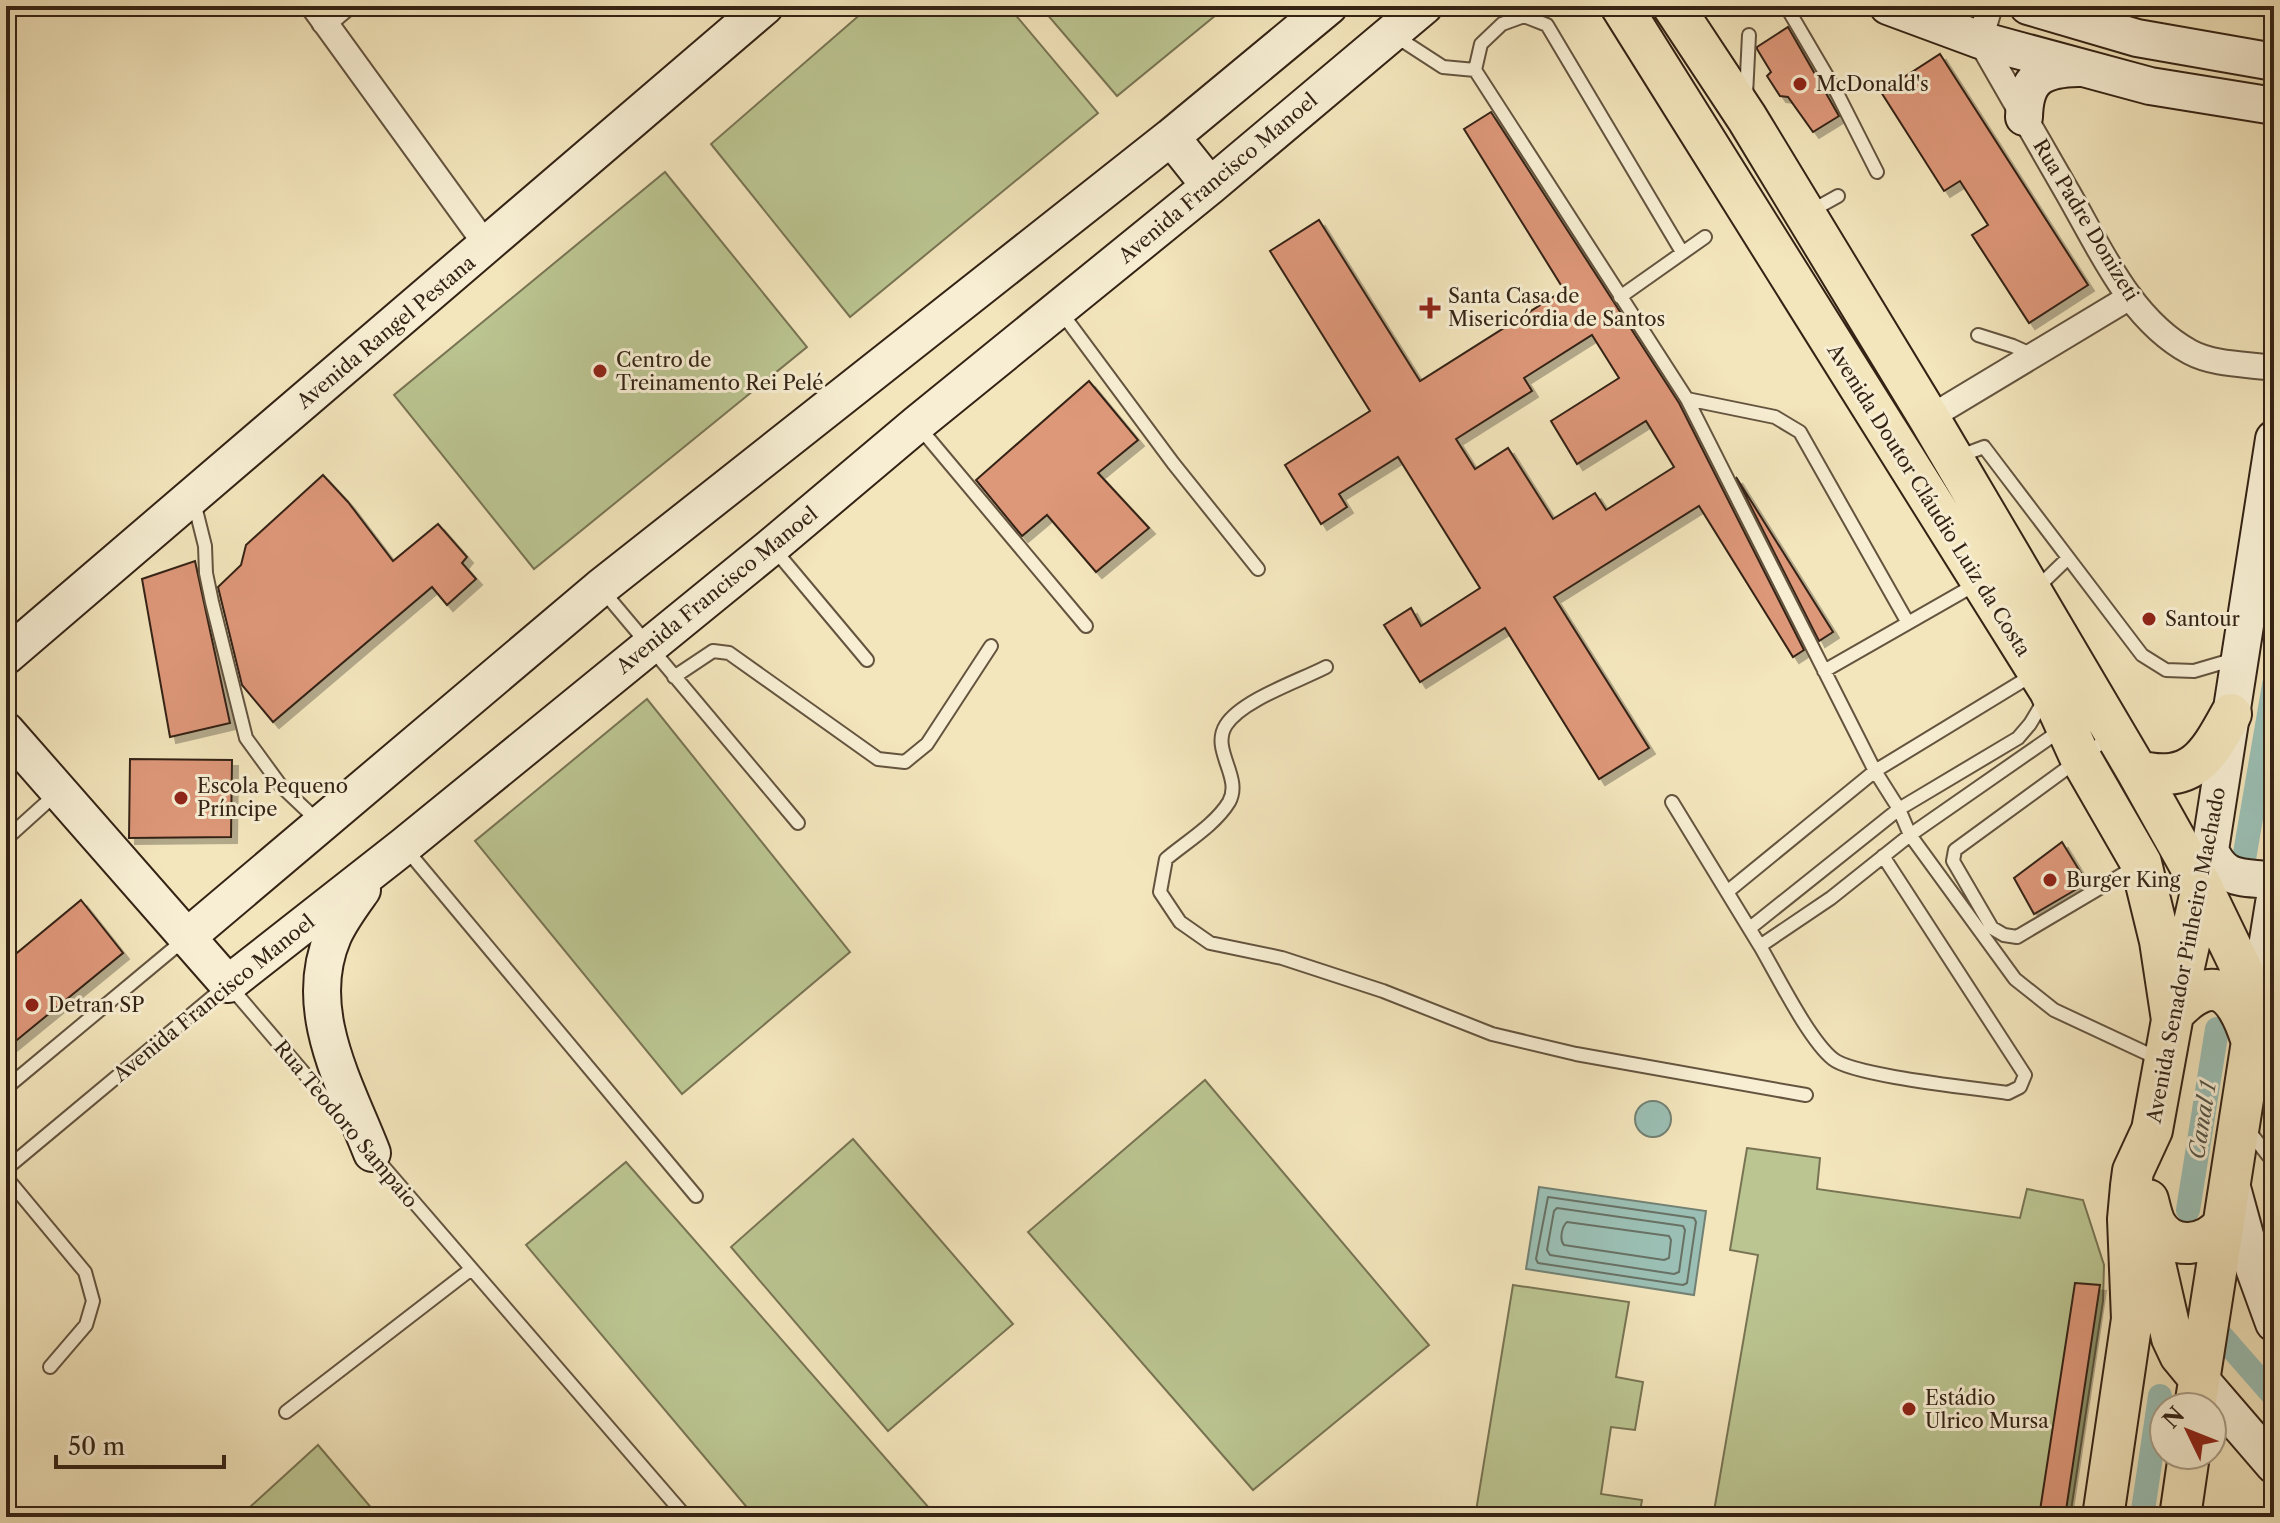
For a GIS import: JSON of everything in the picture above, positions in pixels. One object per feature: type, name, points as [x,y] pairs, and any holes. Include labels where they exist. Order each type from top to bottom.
[{"type":"main road","name":"Avenida Doutor Cláudio Luiz da Costa","points":[[1621,6],[2004,576],[2206,869],[2258,1003]]},
{"type":"main road","name":"Avenida Doutor Cláudio Luiz da Costa","points":[[1685,14],[1747,118],[1821,205],[1929,418],[1953,458],[2004,576],[2043,681],[2141,863],[2160,941],[2173,1017]]},
{"type":"main road","points":[[2137,771],[2165,775],[2191,769],[2217,739],[2231,714]]},
{"type":"main road","name":"Avenida Senador Pinheiro Machado","points":[[2103,1517],[2132,1319],[2128,1219],[2133,1171],[2152,1130],[2206,869]]},
{"type":"main road","points":[[2173,1017],[2186,1000],[2204,990],[2216,990],[2228,995],[2242,1012],[2258,1098],[2230,1179],[2197,1391]]},
{"type":"main road","points":[[2251,1049],[2258,1003]]},
{"type":"main road","points":[[2152,1130],[2149,1239],[2172,1338],[2196,1391]]},
{"type":"main road","points":[[2148,1200],[2158,1228],[2169,1239],[2186,1244],[2199,1243],[2214,1237],[2223,1225]]},
{"type":"main road","points":[[2180,1517],[2187,1471]]},
{"type":"street","points":[[343,6],[319,14],[487,246]]},
{"type":"street","name":"Avenida Rangel Pestana","points":[[6,656],[765,6]]},
{"type":"street","name":"Avenida Francisco Manoel","points":[[206,960],[322,824],[608,597],[1173,139],[1329,6]]},
{"type":"street","name":"Avenida Francisco Manoel","points":[[206,960],[392,855],[642,638],[771,547],[1059,310],[1206,180],[1424,6]]},
{"type":"street","points":[[1888,6],[1980,40],[2150,86],[2274,106]]},
{"type":"street","points":[[1980,40],[1990,6]]},
{"type":"street","points":[[2028,6],[2137,38],[2274,62]]},
{"type":"street","name":"Rua Padre Donizeti","points":[[1980,40],[2130,297],[2160,331],[2194,354],[2214,360],[2274,368]]},
{"type":"street","points":[[2024,117],[2027,91],[2038,78],[2060,69],[2084,68]]},
{"type":"street","points":[[1173,139],[1206,180]]},
{"type":"street","points":[[1929,418],[2130,297]]},
{"type":"street","name":"Avenida Senador Pinheiro Machado","points":[[2206,869],[2274,439]]},
{"type":"street","name":"Rua Teodoro Sampaio","points":[[6,731],[206,960]]},
{"type":"street","points":[[372,1153],[329,1047],[322,988],[332,937],[392,855]]},
{"type":"street","points":[[2206,869],[2216,865],[2226,874],[2274,881]]},
{"type":"street","points":[[2258,1003],[2274,903]]},
{"type":"street","points":[[2230,1179],[2254,1268],[2274,1323]]},
{"type":"street","points":[[2228,1422],[2274,1465]]},
{"type":"lane","points":[[1786,6],[1837,93],[1877,172]]},
{"type":"lane","points":[[1682,252],[1547,25],[1524,16],[1502,24],[1481,44],[1475,70],[1687,399],[1910,835],[2015,979],[2054,1010],[2165,1062]]},
{"type":"lane","points":[[1395,31],[1406,43],[1443,67],[1475,70]]},
{"type":"lane","points":[[1747,118],[1745,82],[1749,35]]},
{"type":"lane","points":[[1620,297],[1705,237]]},
{"type":"lane","points":[[1059,310],[1173,463],[1258,569]]},
{"type":"lane","points":[[1978,335],[2033,355]]},
{"type":"lane","points":[[1687,399],[1775,417],[1800,432],[1908,623]]},
{"type":"lane","points":[[917,424],[1086,626]]},
{"type":"lane","points":[[1953,458],[1984,447],[2142,655],[2166,670],[2194,671],[2240,657]]},
{"type":"lane","points":[[193,497],[205,546],[212,602],[246,738],[281,786],[322,824]]},
{"type":"lane","points":[[771,547],[867,660]]},
{"type":"lane","points":[[1824,671],[1908,623],[2004,576],[2068,558]]},
{"type":"lane","points":[[608,597],[798,823]]},
{"type":"lane","points":[[674,677],[713,651],[729,653],[878,759],[905,762],[927,744],[991,646]]},
{"type":"lane","points":[[1326,667],[1243,708],[1225,726],[1221,747],[1231,777],[1231,799],[1217,817],[1166,859],[1160,892],[1180,922],[1210,943],[1282,958],[1383,991],[1492,1034],[1576,1054],[1806,1095]]},
{"type":"lane","points":[[1727,892],[1875,771],[2043,681]]},
{"type":"lane","points":[[1750,928],[1899,809],[2018,738],[2030,724],[2043,681]]},
{"type":"lane","points":[[1760,946],[1831,898],[1910,835],[2074,742],[2115,734]]},
{"type":"lane","points":[[2074,742],[1955,850],[1953,861],[1992,928],[2004,935],[2017,937],[2141,863]]},
{"type":"lane","points":[[6,839],[60,791]]},
{"type":"lane","points":[[1672,802],[1820,1045],[1835,1061],[1861,1070],[2008,1093],[2020,1087],[2025,1075],[1883,856]]},
{"type":"lane","points":[[392,855],[696,1196]]},
{"type":"lane","points":[[6,1088],[206,960]]},
{"type":"lane","name":"Rua Teodoro Sampaio","points":[[206,960],[686,1517]]},
{"type":"lane","name":"Avenida Francisco Manoel","points":[[6,1169],[206,960]]},
{"type":"lane","points":[[2258,1098],[2246,1126],[2274,1163]]},
{"type":"lane","points":[[6,1177],[85,1272],[93,1301],[86,1325],[50,1367]]},
{"type":"lane","points":[[286,1412],[470,1270]]},
{"type":"green space","name":"Centro de Treinamento Rei Pelé","points":[[870,6],[1008,6],[1098,113],[850,317],[711,144]]},
{"type":"green space","points":[[1040,6],[1227,6],[1117,96]]},
{"type":"green space","name":"Centro de Treinamento Rei Pelé","points":[[665,172],[807,347],[534,569],[394,395]]},
{"type":"green space","points":[[647,699],[850,952],[682,1094],[475,841]]},
{"type":"green space","points":[[1205,1080],[1429,1345],[1253,1490],[1028,1232]]},
{"type":"green space","points":[[853,1139],[1013,1324],[888,1431],[731,1247]]},
{"type":"green space","name":"Estádio Ulrico Mursa","points":[[1747,1148],[1820,1158],[1817,1189],[2020,1218],[2027,1189],[2083,1200],[2104,1265],[2103,1301],[2070,1517],[1713,1517],[1758,1255],[1730,1250]]},
{"type":"green space","points":[[626,1162],[937,1517],[755,1517],[526,1245]]},
{"type":"green space","points":[[1513,1285],[1629,1302],[1616,1377],[1643,1382],[1635,1430],[1611,1427],[1601,1494],[1642,1500],[1639,1517],[1475,1517]]},
{"type":"green space","points":[[318,1445],[379,1517],[239,1517]]},
{"type":"water","points":[[1653,1101],[1666,1106],[1671,1119],[1666,1132],[1653,1137],[1640,1132],[1635,1119],[1640,1106]]},
{"type":"water","points":[[1539,1187],[1706,1211],[1694,1295],[1526,1269]]},
{"type":"building","name":"McDonald's","points":[[1788,27],[1839,116],[1813,132],[1788,97],[1780,96],[1767,76],[1771,72],[1757,49]]},
{"type":"building","points":[[1940,54],[2088,285],[2029,323],[1972,235],[1988,225],[1960,181],[1944,191],[1881,92]]},
{"type":"building","name":"Santa Casa de Misericórdia de Santos","points":[[1491,112],[1679,403],[1804,650],[1793,657],[1699,506],[1554,597],[1649,748],[1599,779],[1505,628],[1420,682],[1384,625],[1411,608],[1421,626],[1480,588],[1398,457],[1339,494],[1347,507],[1321,524],[1285,465],[1370,411],[1270,251],[1319,220],[1420,381],[1564,290],[1464,129]],"holes":[[[1592,335],[1619,378],[1551,421],[1577,464],[1646,421],[1674,467],[1606,510],[1595,493],[1553,519],[1508,448],[1475,469],[1456,439],[1532,391],[1524,378]]]},
{"type":"building","points":[[1089,381],[1138,440],[1098,473],[1149,528],[1096,572],[1047,515],[1022,536],[976,480]]},
{"type":"building","points":[[323,475],[393,561],[438,524],[467,557],[462,563],[476,579],[447,605],[432,587],[273,722],[242,685],[218,587],[241,565],[246,545]]},
{"type":"building","points":[[1736,477],[1833,632],[1819,641]]},
{"type":"building","points":[[195,561],[230,723],[170,737],[142,579]]},
{"type":"building","name":"Escola Pequeno Príncipe","points":[[130,759],[232,760],[231,837],[129,838]]},
{"type":"building","name":"Burger King","points":[[2062,842],[2087,883],[2034,914],[2014,878]]},
{"type":"building","name":"Detran SP","points":[[81,900],[123,953],[6,1049],[6,962]]},
{"type":"building","points":[[2075,1283],[2100,1285],[2065,1517],[2039,1517]]},
{"type":"waterway","name":"Canal 1","points":[[2244,859],[2274,685]]},
{"type":"waterway","name":"Canal 1","points":[[2188,1210],[2217,1029]]},
{"type":"waterway","points":[[2217,1331],[2274,1396]]},
{"type":"waterway","name":"Canal 1","points":[[2142,1517],[2149,1471]]},
{"type":"place","name":"McDonald's","points":[[1800,84]]},
{"type":"place","name":"Santa Casa de Misericórdia de Santos","points":[[1430,308]]},
{"type":"place","name":"Centro de Treinamento Rei Pelé","points":[[600,371]]},
{"type":"place","name":"Santour","points":[[2149,619]]},
{"type":"place","name":"Escola Pequeno Príncipe","points":[[181,798]]},
{"type":"place","name":"Burger King","points":[[2050,880]]},
{"type":"place","name":"Detran SP","points":[[32,1005]]},
{"type":"place","name":"Estádio Ulrico Mursa","points":[[1909,1409]]}]
